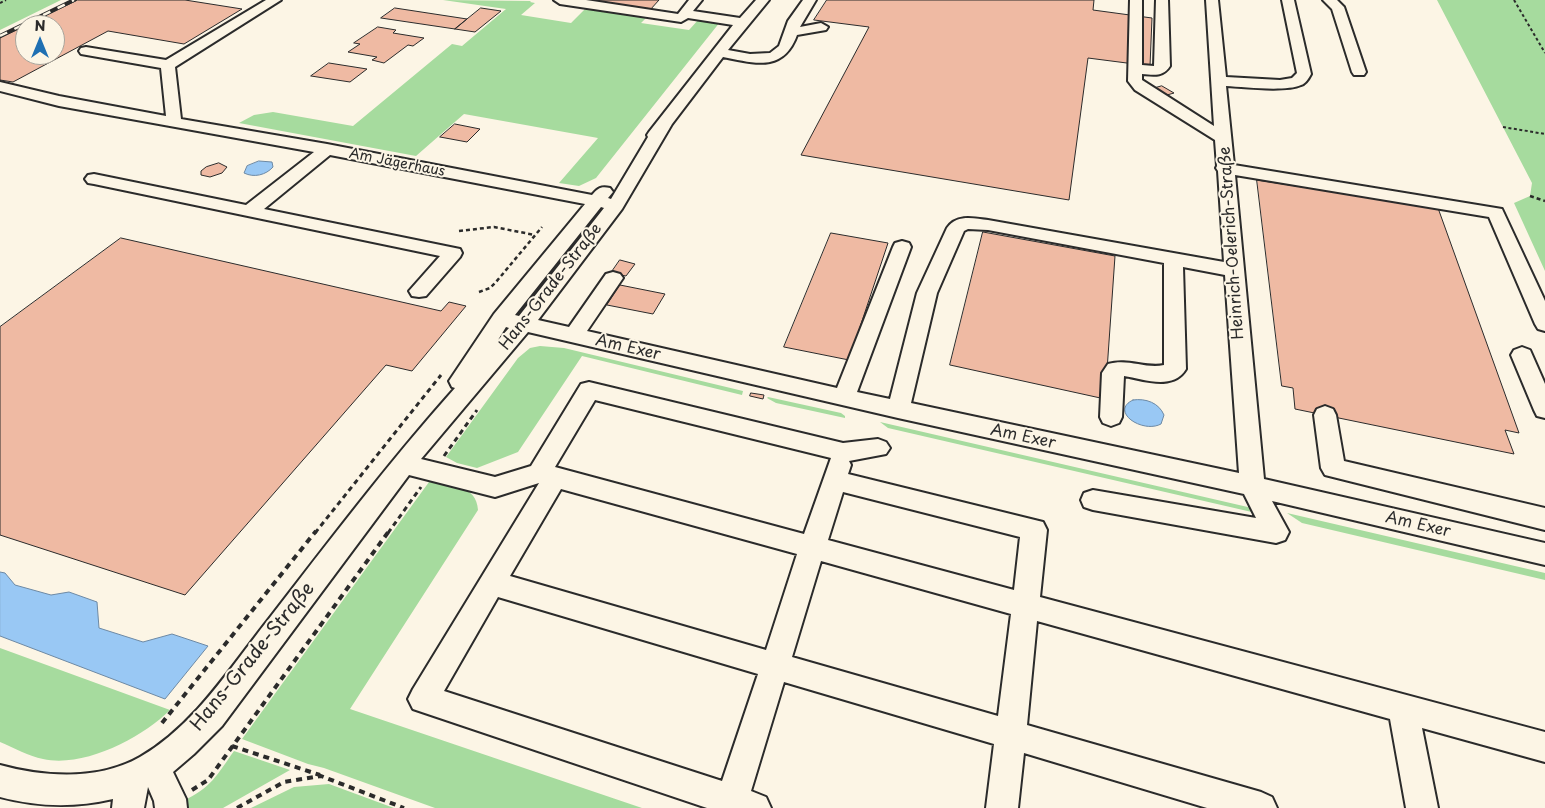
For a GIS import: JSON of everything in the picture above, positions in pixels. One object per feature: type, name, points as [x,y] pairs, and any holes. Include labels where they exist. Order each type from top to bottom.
[{"type":"street","points":[[86,51],[168,65],[275,0]]},
{"type":"street","points":[[560,0],[681,18],[696,0]]},
{"type":"street","name":"Hans-Grade-Straße","points":[[423,439],[524,324],[606,203],[739,26],[756,0]]},
{"type":"street","name":"Hans-Grade-Straße","points":[[739,26],[763,0]]},
{"type":"street","points":[[719,52],[750,58],[774,57],[785,48],[795,21],[810,0]]},
{"type":"street","points":[[1136,0],[1135,81],[1140,87],[1224,138]]},
{"type":"street","points":[[1135,68],[1156,71],[1163,66],[1162,0]]},
{"type":"street","name":"Heinrich-Oelerich-Straße","points":[[1212,0],[1224,138],[1224,168],[1252,486]]},
{"type":"street","points":[[1219,81],[1280,84],[1296,82],[1304,74],[1288,0]]},
{"type":"street","points":[[1329,0],[1338,7],[1360,72]]},
{"type":"street","points":[[684,14],[739,26]]},
{"type":"street","points":[[792,32],[821,27]]},
{"type":"street","points":[[168,65],[176,123]]},
{"type":"street","name":"Am Jägerhaus","points":[[0,86],[59,100],[176,123],[327,149],[606,203]]},
{"type":"street","points":[[250,211],[327,149]]},
{"type":"street","points":[[1224,168],[1496,213],[1545,324]]},
{"type":"street","points":[[94,179],[453,253],[419,291]]},
{"type":"street","name":"Hans-Grade-Straße","points":[[0,781],[35,789],[68,791],[103,785],[145,770],[180,746],[211,716],[405,464],[501,319],[606,203]]},
{"type":"street","points":[[898,410],[927,292],[956,228],[965,223],[988,225],[1233,270]]},
{"type":"street","points":[[844,398],[902,247]]},
{"type":"street","points":[[1111,417],[1113,373],[1116,369],[1132,369],[1161,374],[1170,373],[1175,368],[1173,258]]},
{"type":"street","points":[[574,335],[614,278]]},
{"type":"street","name":"Am Exer","points":[[501,319],[844,398],[1252,486],[1545,554]]},
{"type":"street","points":[[1522,355],[1545,410]]},
{"type":"street","points":[[843,452],[775,666],[743,804],[423,699],[492,583],[589,390],[843,452],[878,448]]},
{"type":"street","points":[[1325,415],[1333,468],[1545,519]]},
{"type":"street","points":[[405,464],[495,487],[547,475],[1545,747]]},
{"type":"street","points":[[834,480],[1034,530],[1002,808]]},
{"type":"street","points":[[1093,500],[1276,532],[1252,486]]},
{"type":"street","points":[[492,583],[1261,808]]},
{"type":"street","points":[[1403,708],[1422,808]]},
{"type":"street","points":[[128,808],[129,797],[145,770],[170,804]]},
{"type":"path","points":[[0,2],[6,0]]},
{"type":"path","points":[[1514,0],[1545,53]]},
{"type":"path","points":[[1503,127],[1545,134]]},
{"type":"path","points":[[1530,196],[1545,201]]},
{"type":"path","points":[[459,230],[494,227],[535,235]]},
{"type":"path","points":[[479,292],[490,288],[496,282],[542,227]]},
{"type":"path","points":[[162,723],[444,371]]},
{"type":"path","points":[[170,804],[208,780],[478,409]]},
{"type":"path","points":[[232,746],[321,776],[404,808]]},
{"type":"path","points":[[238,808],[284,782],[321,776]]},
{"type":"green space","points":[[0,0],[61,0],[30,15],[15,15],[15,23],[0,30]]},
{"type":"green space","points":[[443,0],[531,1],[535,3],[521,15],[571,23],[585,9],[646,18],[641,23],[689,30],[699,19],[720,22],[596,178],[579,186],[559,183],[598,138],[464,114],[416,156],[239,123],[254,115],[273,112],[353,126],[452,44],[462,46],[506,9]]},
{"type":"green space","points":[[1437,0],[1545,0],[1545,271],[1514,203],[1530,196],[1532,183]]},
{"type":"green space","points":[[540,346],[564,348],[743,391],[742,395],[582,356],[518,452],[477,468],[457,463],[446,457],[518,358],[530,348]]},
{"type":"green space","points":[[768,397],[841,413],[845,418],[776,403]]},
{"type":"green space","points":[[880,422],[1252,508],[1256,513],[888,428]]},
{"type":"green space","points":[[429,482],[461,487],[473,495],[478,510],[350,709],[642,808],[435,808],[242,739]]},
{"type":"green space","points":[[1287,513],[1545,573],[1545,580],[1302,523]]},
{"type":"green space","points":[[0,648],[170,710],[144,731],[94,755],[59,761],[32,756],[0,742]]},
{"type":"green space","points":[[234,751],[290,770],[223,808],[183,808],[183,801],[207,786]]},
{"type":"green space","points":[[329,784],[394,808],[251,808],[294,787]]},
{"type":"water","points":[[259,161],[272,162],[273,167],[260,175],[244,173],[247,166]]},
{"type":"water","points":[[1133,400],[1152,402],[1159,407],[1164,415],[1161,424],[1145,426],[1131,420],[1126,415],[1125,410],[1127,405]]},
{"type":"water","points":[[0,572],[5,573],[15,585],[51,595],[69,592],[97,602],[99,628],[143,642],[172,634],[208,646],[165,699],[0,636]]},
{"type":"building","points":[[78,0],[185,0],[242,9],[184,44],[108,31],[65,54],[65,15],[47,15]]},
{"type":"building","points":[[595,0],[659,0],[650,10],[593,2]]},
{"type":"building","points":[[827,0],[1094,0],[1093,10],[1152,18],[1150,66],[1088,58],[1069,200],[801,155],[869,27],[814,20]]},
{"type":"building","points":[[395,8],[467,19],[455,29],[381,18]]},
{"type":"building","points":[[481,8],[501,11],[475,32],[455,29]]},
{"type":"building","points":[[378,27],[396,30],[393,33],[424,38],[413,46],[408,45],[384,63],[372,60],[377,57],[348,52],[360,44],[354,43]]},
{"type":"building","points":[[15,31],[15,65],[45,65],[13,82],[0,80],[0,38]]},
{"type":"building","points":[[329,63],[367,69],[350,82],[311,76]]},
{"type":"building","points":[[1162,86],[1174,93],[1167,95],[1155,88]]},
{"type":"building","points":[[455,124],[480,129],[467,142],[440,137]]},
{"type":"building","points":[[219,163],[227,167],[222,173],[210,177],[201,175],[201,171],[206,167]]},
{"type":"building","points":[[1257,180],[1438,208],[1519,433],[1505,430],[1514,454],[1295,409],[1293,388],[1282,386]]},
{"type":"building","points":[[983,232],[1115,256],[1105,399],[950,365]]},
{"type":"building","points":[[831,233],[888,243],[849,360],[784,347]]},
{"type":"building","points":[[121,238],[441,311],[449,302],[466,306],[412,371],[386,365],[185,595],[0,535],[0,327]]},
{"type":"building","points":[[620,260],[635,264],[626,276],[611,273]]},
{"type":"building","points":[[620,285],[665,294],[653,314],[607,305]]},
{"type":"building","points":[[751,393],[764,395],[763,399],[750,396]]},
{"type":"railway","points":[[0,36],[74,0]]}]
